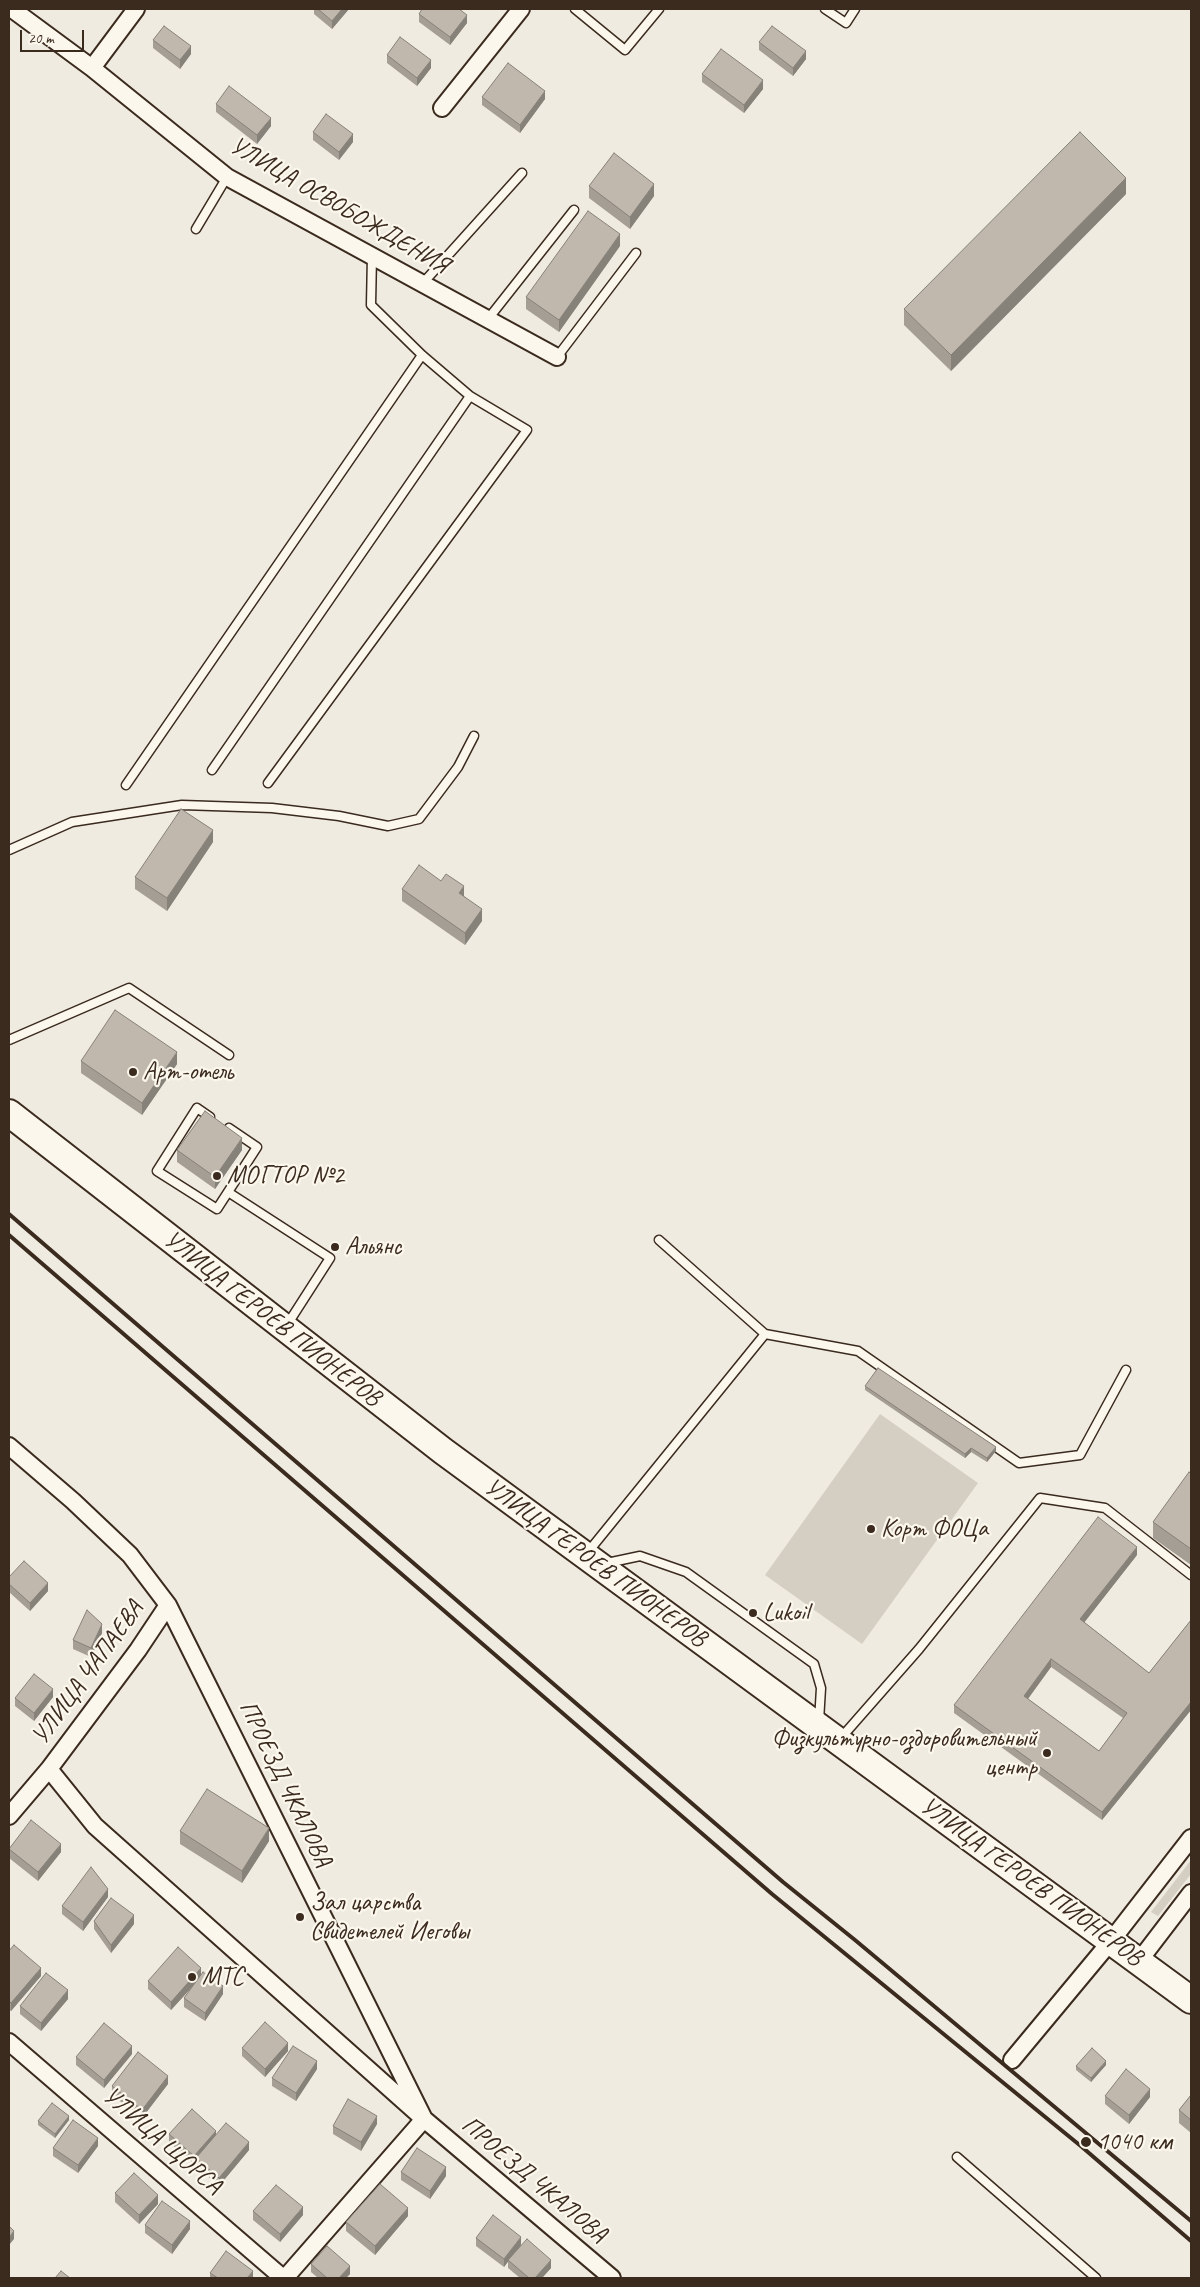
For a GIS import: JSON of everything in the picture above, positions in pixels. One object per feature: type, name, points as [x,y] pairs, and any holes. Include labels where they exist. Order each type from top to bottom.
[{"type":"main road","name":"УЛИЦА ГЕРОЕВ ПИОНЕРОВ","points":[[9,1113],[443,1451],[1191,2000]]},
{"type":"street","name":"УЛИЦА ОСВОБОЖДЕНИЯ","points":[[12,9],[92,68],[227,177],[557,357]]},
{"type":"street","points":[[92,68],[136,9]]},
{"type":"street","points":[[442,108],[521,9]]},
{"type":"street","points":[[9,1446],[73,1500],[130,1555],[168,1605]]},
{"type":"street","name":"УЛИЦА ЧАПАЕВА","points":[[9,1816],[49,1769],[138,1650],[168,1605]]},
{"type":"street","name":"ПРОЕЗД ЧКАЛОВА","points":[[168,1605],[424,2120]]},
{"type":"street","name":"ПРОЕЗД ЧКАЛОВА","points":[[49,1769],[95,1826],[424,2120],[612,2278]]},
{"type":"street","points":[[1012,2060],[1111,1941],[1191,1838]]},
{"type":"street","points":[[1139,1962],[1191,1893]]},
{"type":"street","name":"УЛИЦА ЩОРСА","points":[[9,2042],[284,2278]]},
{"type":"street","points":[[284,2278],[424,2120]]},
{"type":"lane","points":[[575,9],[625,50],[659,9]]},
{"type":"lane","points":[[825,9],[846,23],[856,9]]},
{"type":"lane","points":[[423,283],[522,173]]},
{"type":"lane","points":[[196,229],[227,177]]},
{"type":"lane","points":[[488,319],[574,210]]},
{"type":"lane","points":[[557,357],[636,253]]},
{"type":"lane","points":[[268,783],[527,430],[470,396],[422,355],[371,306],[372,256]]},
{"type":"lane","points":[[126,785],[422,355]]},
{"type":"lane","points":[[212,770],[470,396]]},
{"type":"lane","points":[[9,850],[72,822],[182,805],[272,808],[339,816],[388,826],[419,819],[458,767],[474,736]]},
{"type":"lane","points":[[9,1040],[129,988],[229,1055]]},
{"type":"lane","points":[[197,1108],[257,1147],[228,1192],[217,1209],[157,1171],[197,1108]]},
{"type":"lane","points":[[228,1192],[330,1258],[284,1329]]},
{"type":"lane","points":[[659,1240],[766,1334],[858,1351],[1019,1463],[1080,1455],[1126,1370]]},
{"type":"lane","points":[[591,1560],[766,1334]]},
{"type":"lane","points":[[828,1733],[919,1649],[1040,1498],[1105,1508],[1191,1575]]},
{"type":"lane","points":[[591,1560],[640,1556],[686,1572],[814,1664],[821,1688],[828,1733]]},
{"type":"lane","points":[[957,2157],[1096,2278]]},
{"type":"shaded area","name":"Корт ФОЦа","points":[[880,1414],[978,1483],[862,1644],[765,1575]]},
{"type":"shaded area","points":[[1191,1860],[1191,1874],[1158,1916],[1151,1912]]},
{"type":"building","points":[[318,9],[342,9],[332,21]]},
{"type":"building","points":[[422,9],[459,9],[467,15],[450,37],[419,14]]},
{"type":"building","points":[[164,26],[191,46],[180,60],[153,40]]},
{"type":"building","points":[[772,26],[806,51],[793,68],[759,42]]},
{"type":"building","points":[[400,37],[431,60],[417,78],[387,55]]},
{"type":"building","points":[[721,49],[763,80],[744,105],[702,74]]},
{"type":"building","points":[[508,63],[545,91],[520,125],[482,97]]},
{"type":"building","points":[[229,86],[271,118],[257,135],[216,104]]},
{"type":"building","points":[[326,114],[353,134],[339,152],[313,132]]},
{"type":"building","points":[[1080,132],[1126,178],[951,355],[904,309]]},
{"type":"building","points":[[614,153],[654,184],[630,217],[589,186]]},
{"type":"building","points":[[588,211],[620,234],[559,320],[526,297]]},
{"type":"building","points":[[181,809],[213,830],[167,898],[135,877]]},
{"type":"building","points":[[419,865],[441,881],[446,874],[464,886],[459,893],[482,909],[465,933],[402,889]]},
{"type":"building","points":[[115,1010],[177,1052],[142,1103],[81,1061]]},
{"type":"building","points":[[205,1111],[242,1138],[215,1177],[177,1150]]},
{"type":"building","points":[[878,1368],[996,1447],[987,1458],[971,1448],[965,1454],[865,1386]]},
{"type":"building","points":[[1189,1472],[1191,1474],[1191,1549],[1153,1522]]},
{"type":"building","points":[[1098,1517],[1137,1547],[1080,1619],[1149,1673],[1191,1620],[1191,1702],[1102,1812],[954,1705]],"holes":[[[1051,1659],[1127,1713],[1099,1751],[1024,1696]]]},
{"type":"building","points":[[24,1561],[48,1583],[30,1603],[9,1584],[9,1577]]},
{"type":"building","points":[[87,1610],[102,1624],[91,1648],[73,1640]]},
{"type":"building","points":[[34,1674],[53,1689],[34,1713],[15,1698]]},
{"type":"building","points":[[207,1789],[269,1828],[242,1871],[180,1831]]},
{"type":"building","points":[[31,1820],[61,1844],[38,1872],[9,1849]]},
{"type":"building","points":[[91,1867],[108,1889],[83,1922],[62,1906]]},
{"type":"building","points":[[111,1898],[134,1915],[111,1945],[94,1921]]},
{"type":"building","points":[[14,1945],[41,1968],[11,2003],[9,2001],[9,1951]]},
{"type":"building","points":[[178,1947],[201,1968],[171,2002],[148,1981]]},
{"type":"building","points":[[203,1972],[223,1986],[205,2013],[184,1998]]},
{"type":"building","points":[[46,1973],[68,1990],[41,2023],[20,2006]]},
{"type":"building","points":[[265,2022],[288,2043],[265,2069],[242,2048]]},
{"type":"building","points":[[104,2023],[132,2046],[104,2080],[76,2057]]},
{"type":"building","points":[[293,2046],[317,2061],[296,2093],[272,2078]]},
{"type":"building","points":[[1092,2048],[1106,2061],[1091,2078],[1076,2066]]},
{"type":"building","points":[[138,2052],[168,2076],[142,2110],[112,2086]]},
{"type":"building","points":[[1126,2069],[1150,2089],[1129,2115],[1105,2096]]},
{"type":"building","points":[[1191,2095],[1191,2120],[1179,2110]]},
{"type":"building","points":[[348,2099],[377,2116],[361,2142],[333,2126]]},
{"type":"building","points":[[52,2103],[69,2116],[55,2134],[38,2121]]},
{"type":"building","points":[[192,2109],[216,2131],[194,2156],[169,2134]]},
{"type":"building","points":[[73,2120],[98,2138],[78,2165],[53,2148]]},
{"type":"building","points":[[226,2123],[249,2142],[219,2178],[196,2158]]},
{"type":"building","points":[[417,2148],[446,2167],[430,2191],[401,2172]]},
{"type":"building","points":[[134,2173],[158,2195],[139,2215],[115,2193]]},
{"type":"building","points":[[380,2184],[408,2208],[375,2246],[346,2222]]},
{"type":"building","points":[[276,2185],[303,2207],[280,2234],[253,2211]]},
{"type":"building","points":[[162,2201],[190,2221],[172,2245],[145,2225]]},
{"type":"building","points":[[493,2215],[521,2237],[504,2259],[476,2238]]},
{"type":"building","points":[[9,2226],[14,2231],[9,2237]]},
{"type":"building","points":[[527,2239],[551,2260],[535,2278],[529,2278],[508,2260]]},
{"type":"building","points":[[327,2246],[350,2266],[339,2278],[327,2278],[311,2264]]},
{"type":"building","points":[[226,2251],[253,2271],[247,2278],[218,2278],[210,2273]]},
{"type":"building","points":[[61,2271],[70,2278],[55,2278]]},
{"type":"railway","points":[[9,1214],[783,1882],[1191,2221]]},
{"type":"railway","points":[[9,1235],[772,1894],[1082,2147],[1191,2241]]},
{"type":"place","name":"Арт-отель","points":[[133,1072]]},
{"type":"place","name":"МОГТОР №2","points":[[217,1176]]},
{"type":"place","name":"Альянс","points":[[335,1247]]},
{"type":"place","name":"Корт ФОЦа","points":[[871,1529]]},
{"type":"place","name":"Lukoil","points":[[753,1613]]},
{"type":"place","name":"Физкультурно-оздоровительный центр","points":[[1047,1753]]},
{"type":"place","name":"Зал царства Свидетелей Иеговы","points":[[300,1917]]},
{"type":"place","name":"МТС","points":[[192,1977]]},
{"type":"place","name":"1040 км","points":[[1086,2142]]}]
